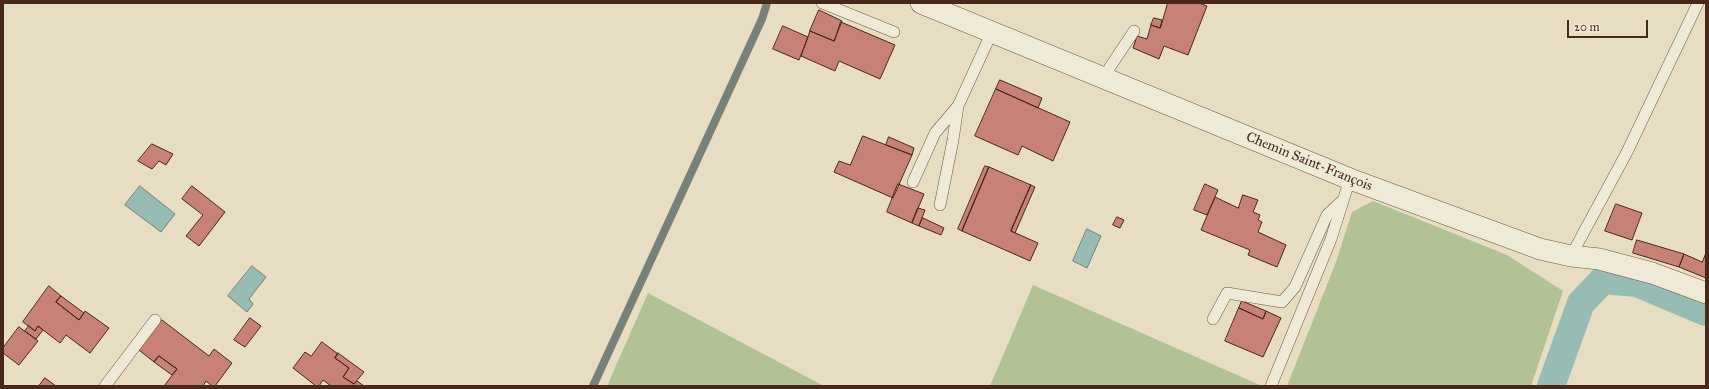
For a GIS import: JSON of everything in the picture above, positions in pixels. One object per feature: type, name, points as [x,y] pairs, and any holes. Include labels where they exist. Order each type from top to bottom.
[{"type":"street","name":"Chemin Saint-François","points":[[921,3],[1350,179],[1540,248],[1571,256],[1607,261],[1652,273],[1706,293]]},
{"type":"lane","points":[[822,3],[894,32]]},
{"type":"lane","points":[[1571,256],[1627,152],[1698,3]]},
{"type":"lane","points":[[1105,78],[1110,67],[1134,31]]},
{"type":"lane","points":[[913,182],[935,133],[958,106],[992,32]]},
{"type":"lane","points":[[940,205],[958,106]]},
{"type":"lane","points":[[1271,386],[1331,239],[1350,179]]},
{"type":"lane","points":[[1212,319],[1228,293],[1282,302],[1295,288],[1327,215],[1344,199]]},
{"type":"lane","points":[[105,386],[155,320]]},
{"type":"green space","points":[[1373,201],[1507,255],[1563,291],[1531,386],[1287,386],[1336,262],[1352,212]]},
{"type":"green space","points":[[1033,285],[1262,386],[990,386]]},
{"type":"green space","points":[[648,293],[824,386],[607,386]]},
{"type":"water","points":[[140,186],[175,214],[161,232],[125,205]]},
{"type":"water","points":[[1087,229],[1101,236],[1087,268],[1073,261]]},
{"type":"water","points":[[252,266],[266,277],[249,299],[253,304],[247,312],[228,296]]},
{"type":"building","points":[[1168,3],[1199,3],[1207,6],[1188,55],[1164,46],[1159,59],[1133,48],[1137,36],[1147,39],[1151,25],[1160,28]]},
{"type":"building","points":[[819,10],[842,21],[834,41],[810,31]]},
{"type":"building","points":[[1154,18],[1162,20],[1160,28],[1151,25]]},
{"type":"building","points":[[841,22],[895,45],[880,79],[839,61],[835,71],[801,56],[810,31],[834,41]]},
{"type":"building","points":[[783,26],[808,37],[799,60],[773,49]]},
{"type":"building","points":[[1000,80],[1042,98],[1038,108],[996,89]]},
{"type":"building","points":[[996,89],[1070,122],[1053,161],[1022,146],[1018,155],[975,136]]},
{"type":"building","points":[[863,136],[912,155],[893,198],[834,172],[839,161],[850,165]]},
{"type":"building","points":[[889,137],[914,148],[912,155],[886,145]]},
{"type":"building","points":[[152,144],[173,154],[166,165],[159,161],[152,169],[138,161]]},
{"type":"building","points":[[985,166],[989,167],[962,231],[958,229]]},
{"type":"building","points":[[989,167],[1031,185],[1011,231],[1038,243],[1030,261],[962,231]]},
{"type":"building","points":[[898,184],[924,194],[912,223],[887,212]]},
{"type":"building","points":[[1205,184],[1218,190],[1207,215],[1194,210]]},
{"type":"building","points":[[1031,185],[1035,187],[1015,233],[1011,231]]},
{"type":"building","points":[[192,186],[225,212],[199,246],[186,236],[203,215],[182,199]]},
{"type":"building","points":[[1243,195],[1258,200],[1253,212],[1260,215],[1258,220],[1262,222],[1258,232],[1286,245],[1277,267],[1248,255],[1250,250],[1201,230],[1215,197],[1238,208]]},
{"type":"building","points":[[1616,204],[1642,213],[1632,240],[1605,231]]},
{"type":"building","points":[[918,208],[925,210],[919,226],[912,223]]},
{"type":"building","points":[[1117,217],[1124,220],[1120,228],[1113,225]]},
{"type":"building","points":[[923,218],[944,228],[941,235],[919,226]]},
{"type":"building","points":[[1637,240],[1684,254],[1679,267],[1633,253]]},
{"type":"building","points":[[1706,253],[1706,278],[1679,267],[1684,254],[1702,262]]},
{"type":"building","points":[[49,286],[61,296],[56,302],[79,320],[85,311],[109,328],[90,353],[66,335],[60,343],[38,326],[35,331],[23,322]]},
{"type":"building","points":[[61,296],[84,313],[79,320],[56,302]]},
{"type":"building","points":[[1242,301],[1266,311],[1263,319],[1239,308]]},
{"type":"building","points":[[1239,308],[1263,319],[1266,311],[1281,318],[1263,357],[1225,341]]},
{"type":"building","points":[[250,318],[261,326],[245,347],[234,340]]},
{"type":"building","points":[[162,320],[209,356],[214,349],[232,363],[215,386],[212,386],[206,381],[203,386],[164,386],[177,369],[159,356],[154,362],[139,350]]},
{"type":"building","points":[[29,326],[35,331],[38,326],[43,330],[36,339],[25,331]]},
{"type":"building","points":[[19,327],[38,341],[19,365],[3,353],[3,348]]},
{"type":"building","points":[[322,342],[338,354],[335,358],[349,368],[343,377],[354,384],[357,381],[364,386],[331,386],[323,380],[319,386],[316,386],[293,368],[305,352],[311,356]]},
{"type":"building","points":[[338,353],[364,372],[354,384],[343,377],[349,368],[335,358]]},
{"type":"building","points":[[159,356],[177,369],[172,375],[154,362]]},
{"type":"building","points":[[45,378],[56,386],[39,386]]},
{"type":"waterway","points":[[593,386],[762,19],[767,3]]},
{"type":"waterway","points":[[1551,386],[1581,303],[1603,280],[1637,283],[1706,312]]}]
